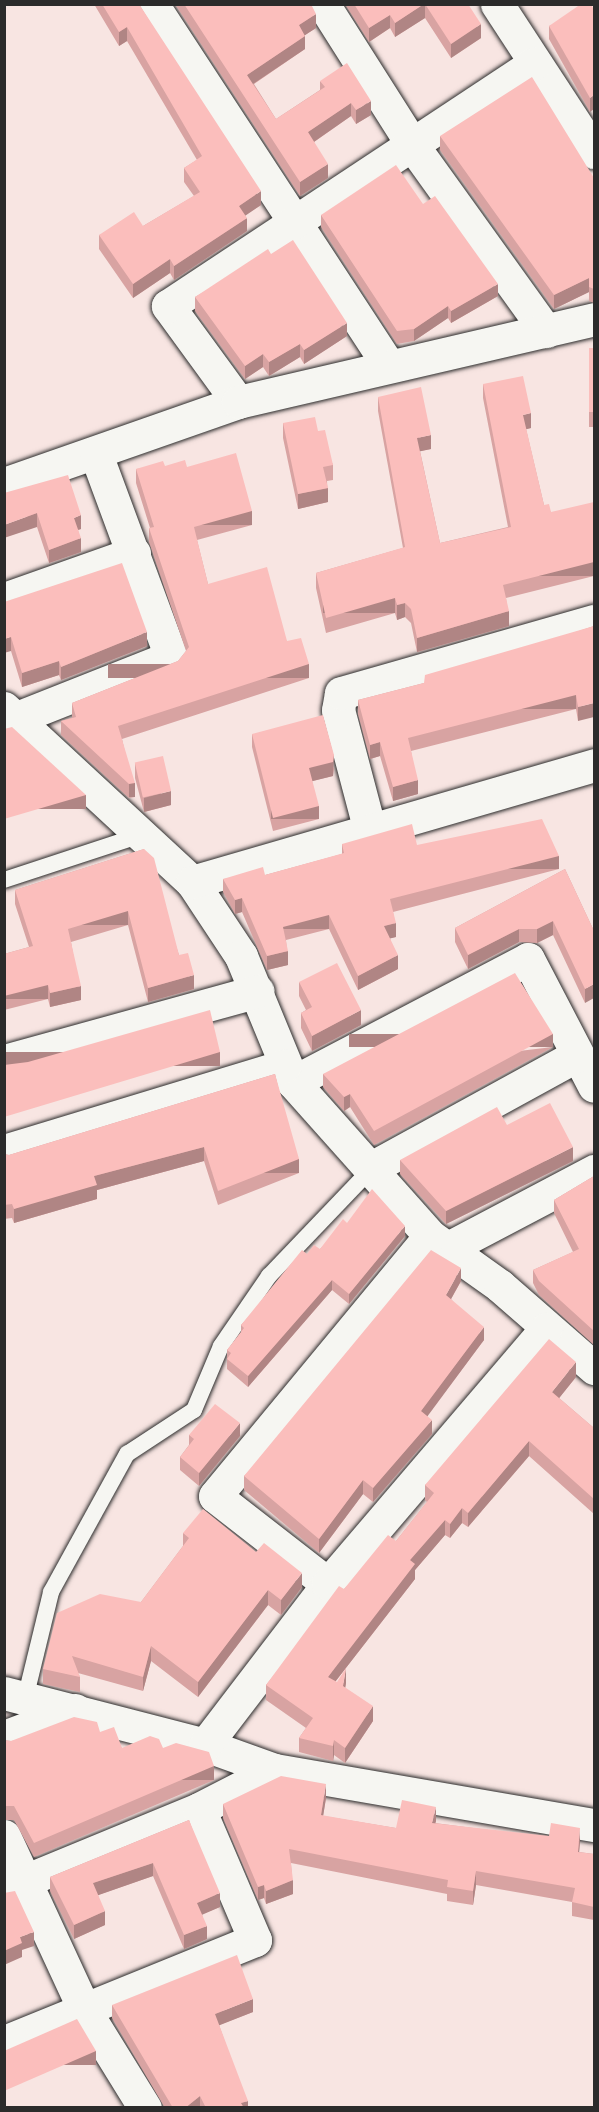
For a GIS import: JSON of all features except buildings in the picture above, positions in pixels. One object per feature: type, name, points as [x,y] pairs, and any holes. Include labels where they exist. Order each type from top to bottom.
[{"type":"street","points":[[152,4],[387,363]]},
{"type":"street","points":[[323,4],[413,146],[546,331]]},
{"type":"street","points":[[497,4],[594,152]]},
{"type":"street","points":[[238,402],[168,306],[413,146],[535,63]]},
{"type":"street","points":[[4,484],[96,454],[238,402],[387,363],[594,319]]},
{"type":"street","points":[[96,454],[171,657],[9,717],[145,834],[192,882],[258,991],[289,1074],[439,1242],[594,1368]]},
{"type":"street","points":[[4,599],[134,553]]},
{"type":"street","points":[[369,827],[338,710],[340,693],[594,621]]},
{"type":"street","points":[[192,882],[369,827],[594,765]]},
{"type":"street","points":[[4,1151],[289,1074],[528,959],[576,1056],[594,1086]]},
{"type":"street","points":[[4,1061],[258,991]]},
{"type":"street","points":[[373,1167],[576,1056]]},
{"type":"street","points":[[328,1584],[215,1496],[439,1242],[590,1183]]},
{"type":"street","points":[[205,1745],[328,1584],[546,1329]]},
{"type":"street","points":[[15,1696],[205,1745],[274,1770],[594,1825]]},
{"type":"street","points":[[4,1737],[75,1710]]},
{"type":"street","points":[[15,1884],[199,1809],[274,1770]]},
{"type":"street","points":[[4,2042],[255,1940],[199,1809]]},
{"type":"street","points":[[4,1836],[15,1884],[84,2011],[145,2108]]},
{"type":"lane","points":[[4,880],[145,834]]},
{"type":"lane","points":[[15,1696],[51,1592],[127,1454],[194,1410],[221,1346],[269,1276],[373,1167]]}]
